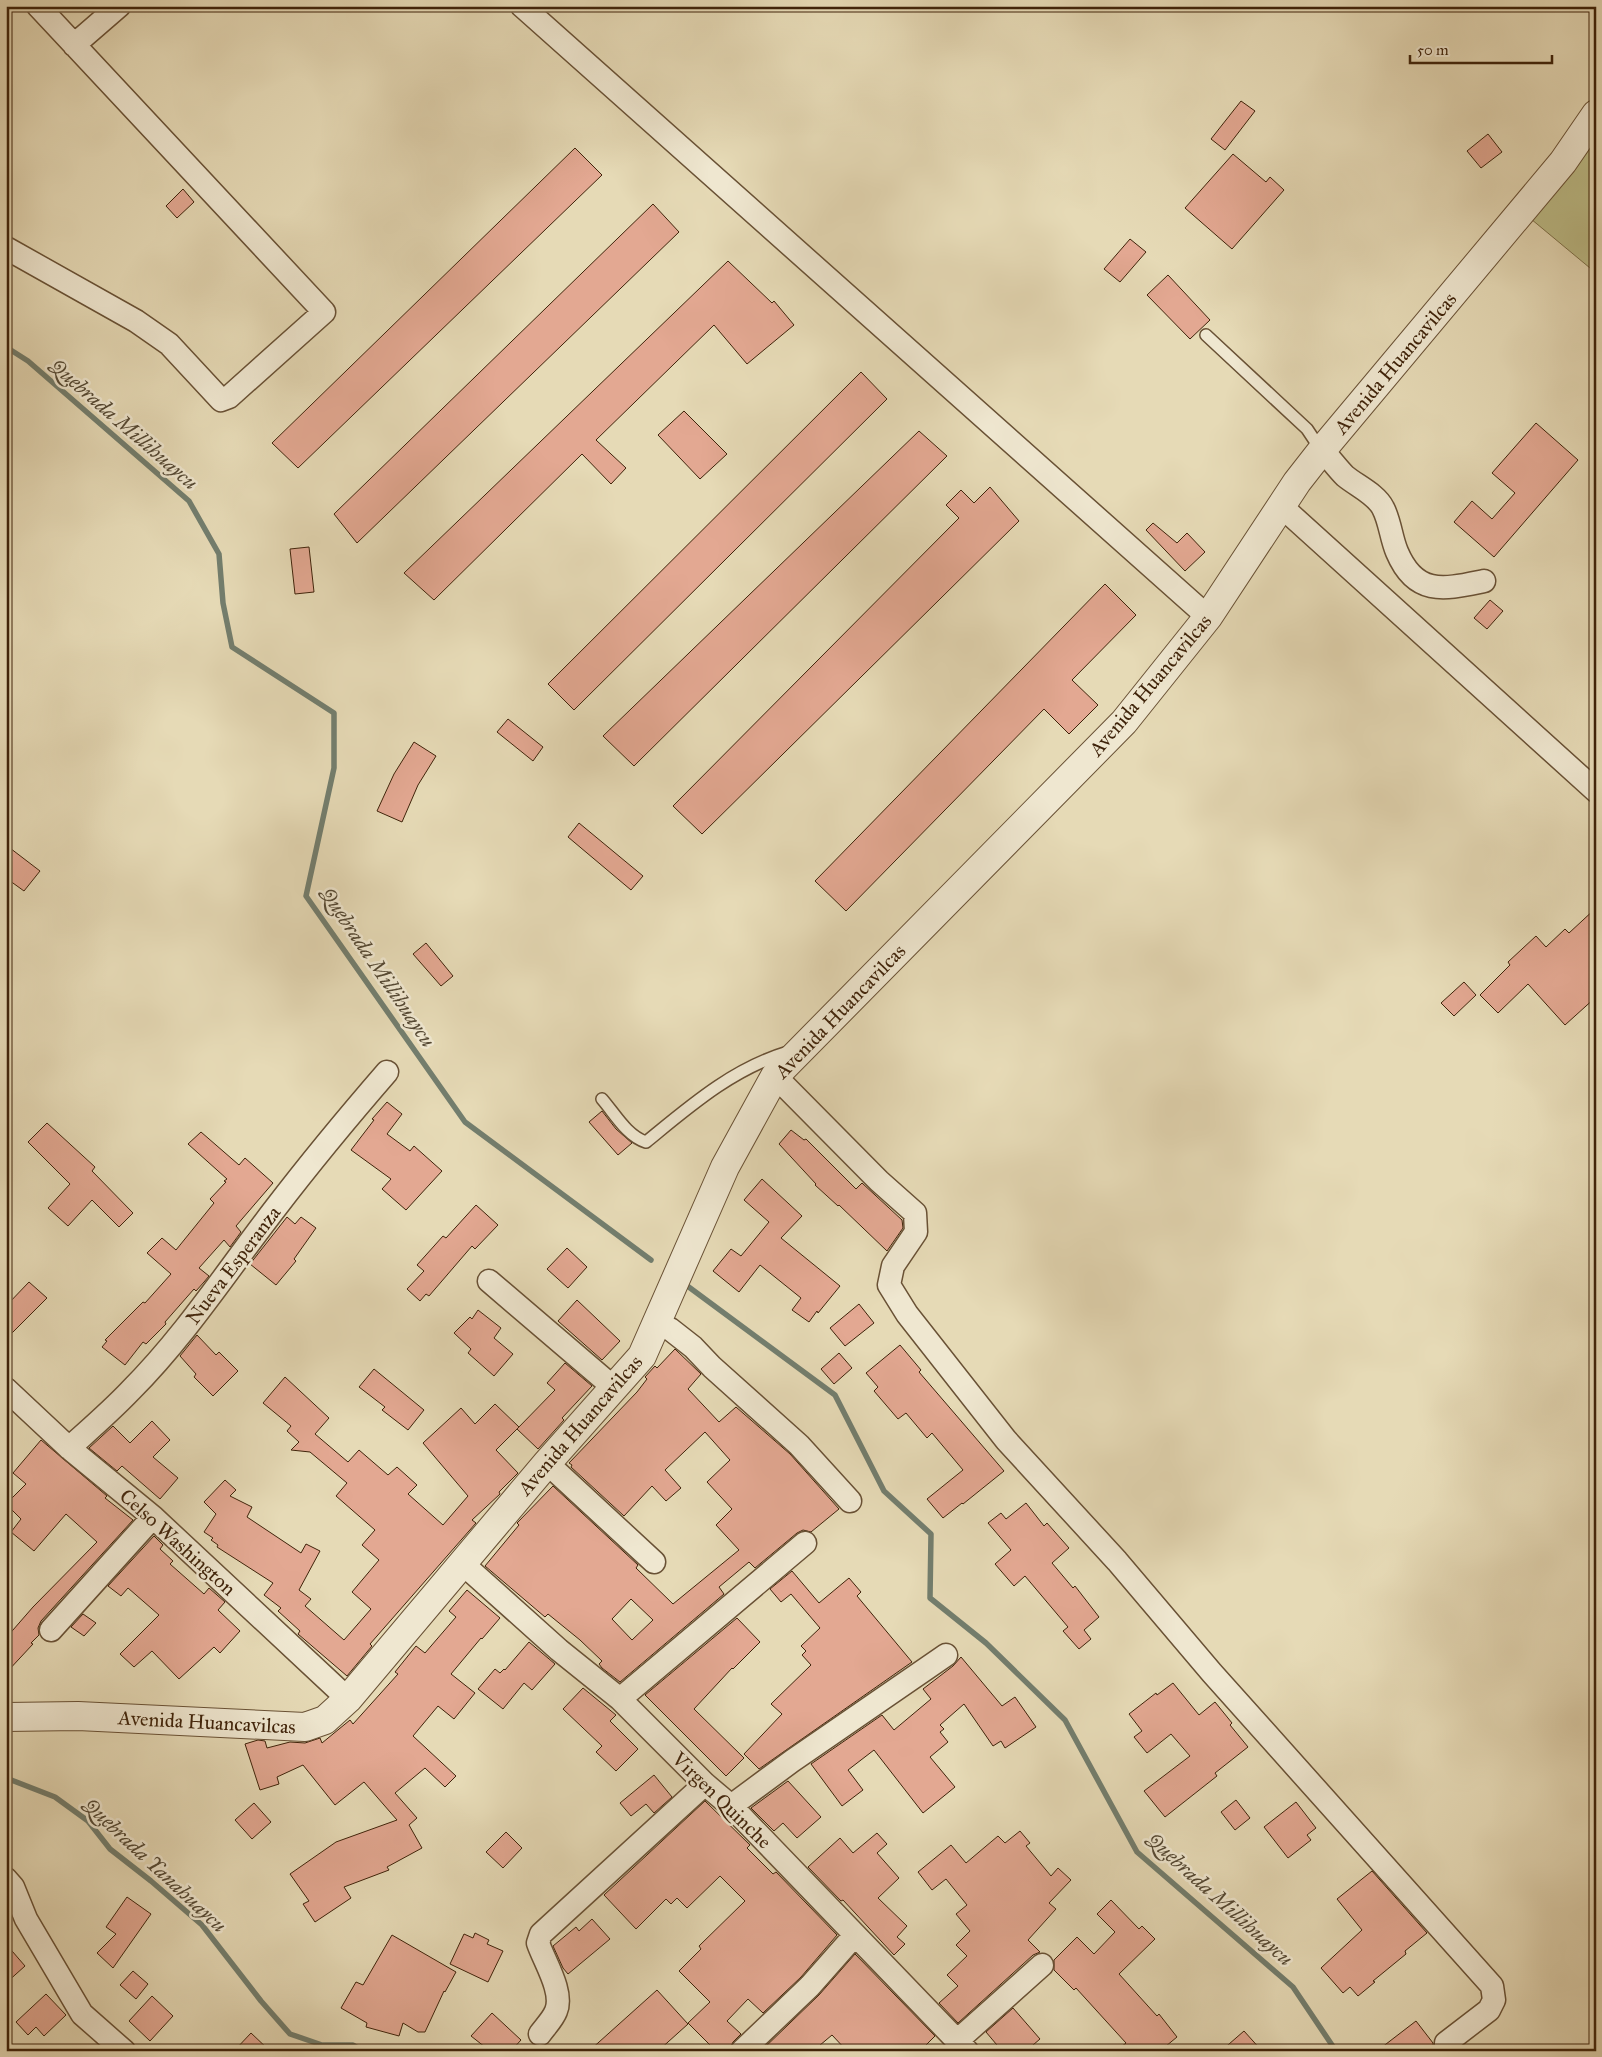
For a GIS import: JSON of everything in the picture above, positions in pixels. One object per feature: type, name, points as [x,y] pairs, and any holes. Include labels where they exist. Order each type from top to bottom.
[{"type":"street","points":[[6,248],[136,321],[169,344],[221,400],[229,397],[324,312],[38,6]]},
{"type":"street","points":[[74,45],[119,6]]},
{"type":"street","points":[[522,6],[1208,617]]},
{"type":"street","name":"Avenida Huancavilcas","points":[[6,1717],[78,1716],[305,1727],[326,1720],[348,1699],[546,1463],[642,1356],[725,1167],[775,1076],[1124,722],[1208,617],[1281,506],[1322,450],[1562,162],[1596,114]]},
{"type":"street","points":[[1322,450],[1344,475],[1383,507],[1398,553],[1409,572],[1422,583],[1438,589],[1484,581]]},
{"type":"street","points":[[1281,506],[1596,791]]},
{"type":"street","name":"Nueva Esperanza","points":[[69,1448],[131,1391],[211,1298],[279,1204],[344,1121],[387,1072]]},
{"type":"street","points":[[775,1076],[879,1181],[914,1213],[916,1232],[893,1266],[889,1284],[912,1321],[1006,1440],[1117,1561],[1212,1673],[1492,1986],[1494,2000],[1489,2010],[1446,2044],[1446,2051]]},
{"type":"street","points":[[489,1281],[613,1388]]},
{"type":"street","points":[[656,1324],[670,1329],[693,1347],[712,1367],[800,1445],[850,1501]]},
{"type":"street","name":"Celso Washington","points":[[6,1389],[69,1448],[153,1517],[348,1699]]},
{"type":"street","points":[[546,1463],[654,1562]]},
{"type":"street","points":[[51,1630],[153,1517]]},
{"type":"street","points":[[620,1699],[805,1544]]},
{"type":"street","name":"Virgen Quinche","points":[[463,1564],[559,1650],[620,1699],[706,1784],[731,1806],[963,2046]]},
{"type":"street","points":[[731,1806],[792,1761],[946,1655]]},
{"type":"street","points":[[540,2034],[556,2014],[558,2006],[556,1986],[538,1943],[541,1934],[706,1784]]},
{"type":"street","points":[[6,1878],[13,1887],[26,1918],[82,2014],[124,2051]]},
{"type":"street","points":[[742,2051],[810,1986],[855,1935]]},
{"type":"street","points":[[963,2046],[1042,1965]]},
{"type":"lane","points":[[1206,335],[1307,429],[1322,450]]},
{"type":"lane","points":[[602,1099],[638,1140],[646,1142],[706,1093],[740,1072],[770,1058],[802,1048]]},
{"type":"green space","points":[[1596,141],[1596,273],[1531,219]]},
{"type":"building","points":[[1241,101],[1255,111],[1225,150],[1211,139]]},
{"type":"building","points":[[1488,134],[1502,152],[1481,168],[1467,151]]},
{"type":"building","points":[[575,148],[602,175],[298,468],[272,443]]},
{"type":"building","points":[[1233,154],[1266,182],[1270,177],[1284,190],[1232,249],[1185,208]]},
{"type":"building","points":[[183,189],[194,202],[177,218],[166,206]]},
{"type":"building","points":[[653,204],[679,232],[357,543],[334,514]]},
{"type":"building","points":[[1130,239],[1146,252],[1120,282],[1104,269]]},
{"type":"building","points":[[728,261],[772,303],[774,301],[794,325],[747,364],[714,325],[596,440],[626,468],[611,484],[582,454],[434,600],[404,573]]},
{"type":"building","points":[[1168,275],[1210,320],[1190,339],[1147,295]]},
{"type":"building","points":[[861,372],[887,399],[574,710],[548,684]]},
{"type":"building","points":[[684,411],[727,454],[700,479],[658,435]]},
{"type":"building","points":[[1536,423],[1578,460],[1494,557],[1454,522],[1472,501],[1492,519],[1515,493],[1492,473]]},
{"type":"building","points":[[919,431],[947,456],[634,766],[603,736]]},
{"type":"building","points":[[990,487],[1019,521],[702,834],[673,806],[959,518],[946,505],[961,490],[974,503]]},
{"type":"building","points":[[1153,523],[1177,543],[1187,533],[1205,552],[1185,571],[1146,530]]},
{"type":"building","points":[[309,547],[314,592],[295,594],[290,549]]},
{"type":"building","points":[[1105,584],[1136,615],[1072,680],[1098,705],[1069,734],[1044,709],[846,911],[815,881]]},
{"type":"building","points":[[1490,600],[1503,611],[1487,629],[1474,618]]},
{"type":"building","points":[[508,719],[543,747],[533,761],[497,732]]},
{"type":"building","points":[[414,742],[436,756],[418,785],[402,822],[377,811],[394,774]]},
{"type":"building","points":[[579,823],[643,876],[631,890],[568,837]]},
{"type":"building","points":[[6,845],[40,871],[24,891],[6,878]]},
{"type":"building","points":[[1596,908],[1596,997],[1565,1025],[1528,984],[1498,1013],[1480,995],[1510,965],[1508,962],[1536,936],[1546,947],[1565,929],[1569,933]]},
{"type":"building","points":[[426,943],[453,976],[441,986],[413,954]]},
{"type":"building","points":[[1464,982],[1476,995],[1454,1016],[1441,1003]]},
{"type":"building","points":[[387,1102],[402,1114],[387,1134],[410,1151],[414,1146],[442,1171],[406,1210],[382,1189],[391,1179],[351,1150],[374,1120],[372,1119]]},
{"type":"building","points":[[602,1111],[616,1129],[632,1143],[618,1155],[589,1122]]},
{"type":"building","points":[[47,1123],[95,1167],[92,1171],[133,1213],[119,1227],[92,1200],[68,1226],[48,1208],[70,1184],[28,1142]]},
{"type":"building","points":[[791,1130],[804,1140],[806,1139],[856,1189],[862,1183],[902,1220],[903,1228],[887,1251],[815,1185],[779,1144]]},
{"type":"building","points":[[201,1132],[239,1165],[245,1158],[273,1183],[236,1226],[241,1232],[230,1247],[224,1240],[199,1268],[209,1276],[196,1291],[194,1289],[165,1322],[166,1324],[146,1344],[143,1342],[125,1365],[102,1347],[107,1341],[105,1340],[143,1302],[145,1303],[171,1274],[147,1253],[162,1238],[176,1250],[214,1203],[210,1199],[227,1179],[188,1144]]},
{"type":"building","points":[[762,1179],[802,1216],[781,1238],[840,1286],[809,1322],[792,1310],[801,1298],[760,1265],[739,1292],[713,1271],[731,1249],[741,1256],[769,1222],[744,1200]]},
{"type":"building","points":[[476,1205],[498,1225],[475,1249],[472,1246],[429,1296],[426,1294],[420,1301],[407,1289],[424,1271],[417,1265],[443,1236],[446,1238]]},
{"type":"building","points":[[287,1217],[295,1224],[301,1217],[316,1228],[294,1259],[296,1261],[276,1285],[250,1264]]},
{"type":"building","points":[[567,1248],[587,1267],[568,1288],[547,1269]]},
{"type":"building","points":[[29,1282],[47,1298],[6,1339],[6,1306]]},
{"type":"building","points":[[577,1300],[620,1341],[602,1360],[558,1321]]},
{"type":"building","points":[[859,1304],[874,1323],[845,1346],[830,1328]]},
{"type":"building","points":[[478,1310],[501,1328],[494,1338],[513,1354],[494,1376],[468,1353],[471,1349],[454,1333],[470,1317],[472,1319]]},
{"type":"building","points":[[197,1335],[216,1355],[219,1352],[238,1371],[213,1396],[194,1377],[196,1374],[180,1356]]},
{"type":"building","points":[[900,1345],[921,1370],[919,1372],[1004,1471],[943,1518],[927,1499],[963,1470],[932,1433],[927,1438],[906,1413],[898,1419],[874,1391],[878,1387],[866,1373]]},
{"type":"building","points":[[675,1349],[701,1374],[688,1389],[719,1422],[736,1407],[790,1454],[839,1509],[811,1532],[803,1530],[797,1533],[755,1568],[749,1562],[719,1587],[724,1594],[620,1682],[602,1668],[599,1664],[602,1661],[580,1640],[548,1614],[545,1617],[485,1566],[519,1525],[517,1523],[553,1486],[638,1565],[636,1568],[673,1604],[739,1550],[716,1525],[732,1509],[707,1482],[730,1460],[705,1432],[665,1470],[681,1488],[666,1501],[652,1486],[624,1516],[569,1463],[637,1392],[647,1379],[645,1377],[655,1366],[657,1368]],"holes":[[[631,1599],[653,1620],[632,1640],[612,1619]]]},
{"type":"building","points":[[839,1353],[852,1368],[834,1384],[821,1369]]},
{"type":"building","points":[[565,1363],[592,1386],[562,1418],[564,1420],[538,1449],[517,1429],[555,1390],[547,1383]]},
{"type":"building","points":[[374,1369],[424,1410],[408,1430],[382,1410],[385,1407],[359,1387]]},
{"type":"building","points":[[285,1377],[329,1418],[315,1434],[348,1462],[359,1450],[388,1475],[397,1467],[417,1485],[408,1494],[443,1525],[468,1496],[423,1443],[461,1408],[475,1424],[495,1404],[519,1427],[496,1450],[518,1473],[499,1492],[500,1494],[472,1520],[476,1523],[370,1644],[372,1646],[347,1676],[298,1634],[300,1631],[278,1611],[281,1608],[264,1595],[273,1583],[217,1547],[218,1545],[211,1540],[213,1538],[204,1532],[216,1514],[204,1502],[225,1480],[236,1490],[230,1496],[252,1507],[247,1517],[301,1553],[306,1544],[320,1551],[299,1590],[311,1599],[305,1606],[344,1640],[371,1609],[352,1592],[379,1560],[362,1545],[375,1530],[336,1496],[347,1483],[310,1452],[291,1450],[299,1442],[287,1431],[291,1426],[263,1403]]},
{"type":"building","points":[[152,1421],[170,1440],[153,1457],[178,1478],[160,1499],[122,1466],[117,1471],[89,1448],[113,1426],[130,1443]]},
{"type":"building","points":[[41,1440],[107,1496],[105,1498],[133,1520],[41,1621],[38,1628],[39,1635],[31,1643],[33,1644],[6,1673],[6,1638],[33,1607],[97,1542],[66,1514],[34,1551],[11,1532],[21,1519],[6,1504],[26,1484],[13,1473]]},
{"type":"building","points":[[1026,1503],[1044,1526],[1047,1523],[1069,1548],[1052,1563],[1073,1588],[1075,1586],[1099,1617],[1084,1630],[1091,1639],[1079,1649],[1063,1631],[1068,1627],[1025,1576],[1014,1586],[995,1564],[1011,1550],[988,1523],[1001,1513],[1006,1519]]},
{"type":"building","points":[[154,1536],[163,1545],[160,1549],[173,1561],[170,1564],[204,1594],[209,1588],[225,1602],[218,1610],[240,1631],[220,1653],[214,1647],[179,1679],[152,1651],[134,1667],[120,1654],[159,1615],[128,1588],[121,1596],[108,1586]]},
{"type":"building","points":[[792,1571],[819,1603],[849,1578],[861,1592],[857,1596],[912,1662],[759,1769],[744,1754],[782,1714],[771,1704],[811,1665],[802,1655],[806,1651],[801,1646],[820,1628],[791,1594],[781,1602],[770,1589]]},
{"type":"building","points":[[467,1590],[500,1618],[451,1674],[475,1693],[454,1719],[438,1706],[413,1736],[456,1776],[445,1787],[425,1768],[395,1793],[417,1818],[409,1825],[422,1848],[387,1867],[389,1870],[344,1887],[351,1898],[315,1922],[303,1904],[309,1901],[290,1874],[336,1842],[397,1820],[364,1782],[335,1805],[303,1765],[277,1777],[279,1784],[260,1790],[245,1744],[258,1740],[265,1741],[267,1748],[290,1742],[305,1743],[320,1738],[322,1743],[350,1720],[353,1724],[398,1674],[395,1672],[416,1646],[425,1653],[456,1617],[449,1611]]},
{"type":"building","points":[[83,1614],[96,1623],[84,1636],[71,1627]]},
{"type":"building","points":[[737,1618],[760,1642],[732,1668],[694,1709],[744,1758],[726,1776],[645,1695]]},
{"type":"building","points":[[529,1642],[555,1664],[532,1690],[524,1683],[503,1709],[478,1689],[495,1669],[500,1673],[505,1670]]},
{"type":"building","points":[[961,1657],[1002,1706],[1015,1697],[1036,1727],[1005,1748],[1001,1741],[993,1746],[964,1704],[940,1725],[944,1729],[940,1732],[948,1742],[930,1757],[955,1787],[923,1813],[874,1750],[848,1770],[863,1790],[842,1806],[811,1764],[882,1715],[894,1730],[931,1699],[923,1689],[953,1666]]},
{"type":"building","points":[[1173,1683],[1199,1715],[1215,1702],[1232,1723],[1230,1725],[1248,1747],[1215,1773],[1217,1776],[1165,1817],[1144,1791],[1190,1756],[1171,1734],[1147,1753],[1134,1737],[1142,1731],[1129,1714],[1156,1693],[1157,1695]]},
{"type":"building","points":[[583,1688],[616,1715],[610,1721],[638,1749],[616,1771],[596,1752],[602,1746],[563,1709]]},
{"type":"building","points":[[654,1775],[672,1797],[654,1813],[646,1804],[631,1816],[620,1803]]},
{"type":"building","points":[[788,1781],[821,1817],[797,1838],[783,1823],[774,1831],[751,1808]]},
{"type":"building","points":[[1236,1800],[1250,1818],[1235,1830],[1221,1812]]},
{"type":"building","points":[[705,1801],[750,1845],[747,1848],[773,1874],[776,1872],[837,1935],[801,1977],[763,2013],[748,1999],[727,2021],[741,2034],[733,2042],[729,2051],[716,2051],[688,2023],[710,2002],[679,1971],[701,1949],[699,1946],[745,1901],[720,1876],[687,1908],[677,1898],[671,1904],[666,1899],[636,1929],[604,1895]]},
{"type":"building","points":[[1296,1802],[1316,1828],[1307,1835],[1311,1840],[1288,1858],[1264,1827]]},
{"type":"building","points":[[254,1803],[271,1822],[252,1839],[235,1820]]},
{"type":"building","points":[[1020,1831],[1030,1843],[1026,1846],[1051,1876],[1058,1868],[1071,1880],[1049,1903],[1056,1909],[1028,1940],[1040,1952],[1033,1955],[958,2023],[939,2003],[958,1986],[947,1975],[967,1956],[956,1945],[970,1931],[956,1914],[967,1905],[946,1879],[932,1890],[918,1872],[951,1845],[966,1863],[998,1836],[1005,1843]]},
{"type":"building","points":[[506,1832],[522,1848],[503,1868],[486,1852]]},
{"type":"building","points":[[877,1833],[887,1844],[877,1853],[899,1878],[878,1898],[907,1926],[897,1937],[905,1944],[894,1955],[843,1900],[841,1901],[808,1867],[840,1838],[853,1853]]},
{"type":"building","points":[[1372,1871],[1427,1933],[1405,1951],[1406,1954],[1358,1996],[1350,1987],[1343,1993],[1321,1968],[1362,1930],[1337,1899]]},
{"type":"building","points":[[127,1897],[151,1914],[113,1968],[97,1953],[116,1934],[106,1927]]},
{"type":"building","points":[[1111,1900],[1139,1929],[1142,1926],[1155,1939],[1119,1974],[1157,2016],[1159,2014],[1177,2037],[1160,2051],[1116,2051],[1126,2043],[1076,1988],[1074,1990],[1054,1970],[1054,1960],[1077,1937],[1094,1954],[1115,1932],[1097,1914]]},
{"type":"building","points":[[592,1919],[610,1939],[568,1974],[563,1968],[553,1946],[576,1927],[579,1931]]},
{"type":"building","points":[[475,1933],[489,1940],[487,1944],[503,1951],[488,1982],[450,1964],[464,1934],[473,1938]]},
{"type":"building","points":[[392,1935],[456,1972],[444,1991],[425,2032],[418,2032],[403,2023],[399,2036],[366,2027],[367,2023],[341,2008],[356,1982],[363,1985]]},
{"type":"building","points":[[6,1944],[25,1966],[6,1983]]},
{"type":"building","points":[[855,1954],[935,2036],[920,2051],[847,2051],[832,2035],[813,2051],[761,2051],[819,1995]]},
{"type":"building","points":[[133,1971],[148,1984],[136,1999],[120,1985]]},
{"type":"building","points":[[657,1990],[688,2024],[658,2051],[589,2051]]},
{"type":"building","points":[[46,1994],[66,2015],[44,2036],[36,2027],[28,2035],[16,2022]]},
{"type":"building","points":[[152,1996],[173,2016],[150,2041],[129,2021]]},
{"type":"building","points":[[1013,2008],[1040,2039],[1026,2051],[1002,2051],[986,2032]]},
{"type":"building","points":[[492,2013],[521,2040],[511,2051],[490,2051],[471,2036]]},
{"type":"building","points":[[1416,2021],[1433,2043],[1433,2051],[1377,2051]]},
{"type":"building","points":[[1244,2031],[1262,2051],[1221,2051]]},
{"type":"building","points":[[251,2033],[270,2051],[234,2051]]},
{"type":"waterway","name":"Quebrada Millihuaycu","points":[[6,347],[28,361],[189,501],[219,554],[223,603],[232,647],[334,713],[334,768],[306,896],[465,1122],[651,1260]]},
{"type":"waterway","name":"Quebrada Millihuaycu","points":[[682,1282],[835,1395],[884,1491],[931,1534],[930,1598],[986,1643],[1065,1720],[1137,1852],[1293,1987],[1336,2051]]},
{"type":"waterway","name":"Quebrada Yanahuaycu","points":[[6,1778],[55,1797],[88,1821],[110,1849],[202,1925],[261,2001],[290,2034],[322,2045],[353,2045],[363,2051]]}]
